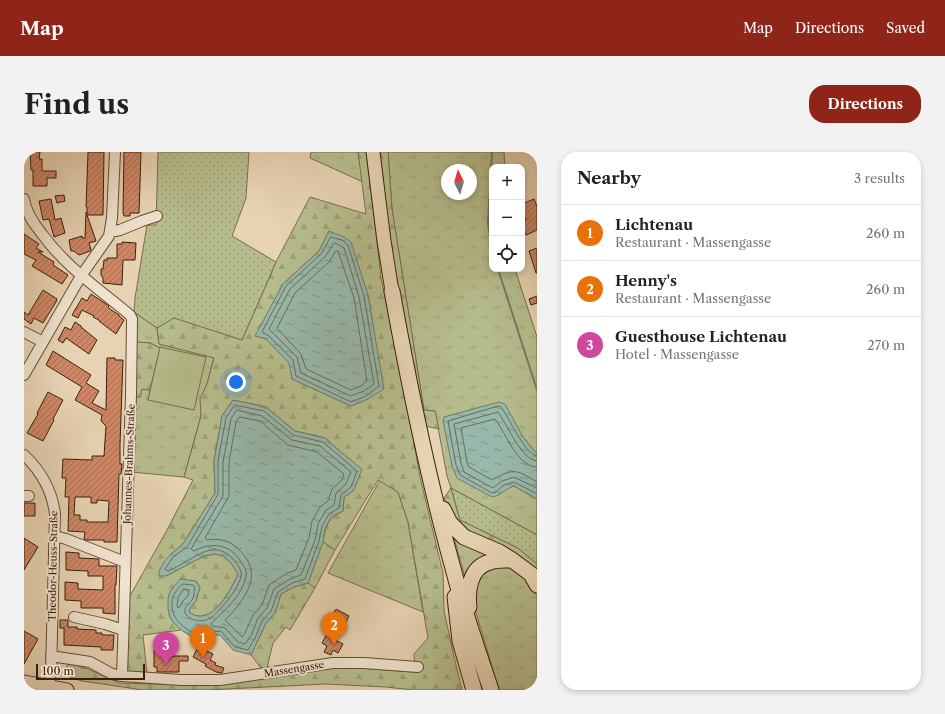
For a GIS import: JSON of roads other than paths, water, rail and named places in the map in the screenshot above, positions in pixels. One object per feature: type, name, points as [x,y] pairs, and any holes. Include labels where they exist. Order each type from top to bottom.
[{"type":"highway","points":[[392,291],[407,371],[433,493],[454,572],[491,690]]},
{"type":"highway","points":[[433,493],[450,523],[464,537],[499,552],[512,560],[531,574],[537,585]]},
{"type":"highway","points":[[472,632],[468,593],[470,580],[479,568],[489,562],[512,560]]},
{"type":"highway","points":[[454,572],[456,610],[460,641],[474,690]]},
{"type":"main road","points":[[373,152],[392,291]]},
{"type":"main road","points":[[24,682],[48,688],[68,690]]},
{"type":"street","points":[[24,375],[81,276],[104,245],[110,232],[112,218],[114,152]]},
{"type":"street","points":[[24,200],[26,212],[32,222],[51,247],[81,276]]},
{"type":"street","points":[[110,232],[120,230],[157,216]]},
{"type":"street","name":"Johannes-Brahms-Straße","points":[[81,276],[130,315],[132,319],[132,395],[122,676]]},
{"type":"street","points":[[24,332],[43,342]]},
{"type":"street","name":"Theodor-Heuss-Straße","points":[[24,455],[42,475],[50,491],[55,509],[51,673],[48,688]]},
{"type":"street","points":[[55,536],[125,562]]},
{"type":"street","points":[[74,617],[123,630]]},
{"type":"street","name":"Massengasse","points":[[51,656],[90,662],[112,674],[122,676],[181,680],[222,680],[333,662],[418,667]]},
{"type":"water","points":[[329,231],[344,237],[351,242],[368,295],[384,389],[368,399],[351,406],[292,379],[289,363],[266,339],[255,336],[283,284],[319,251]]},
{"type":"water","points":[[233,400],[266,407],[295,431],[325,438],[362,469],[354,490],[344,497],[343,511],[332,516],[325,528],[323,542],[308,583],[294,587],[281,594],[275,613],[266,623],[251,655],[233,650],[220,635],[214,635],[211,647],[189,636],[171,619],[169,612],[169,594],[180,579],[196,581],[200,587],[196,601],[190,608],[189,612],[197,616],[205,615],[212,612],[219,605],[225,598],[238,574],[231,563],[223,556],[215,554],[204,556],[166,576],[159,576],[159,571],[164,562],[183,544],[215,493],[214,461],[222,416]]},
{"type":"water","points":[[499,402],[505,404],[523,437],[537,454],[537,499],[514,486],[492,497],[457,478],[452,466],[443,421],[444,417]]},
{"type":"waterway","points":[[490,236],[488,223],[492,152]]},
{"type":"waterway","points":[[499,272],[537,390]]},
{"type":"place","name":"Henny's","points":[[334,645]]},
{"type":"place","name":"Lichtenau","points":[[203,658]]},
{"type":"place","name":"Guesthouse Lichtenau","points":[[166,665]]}]
